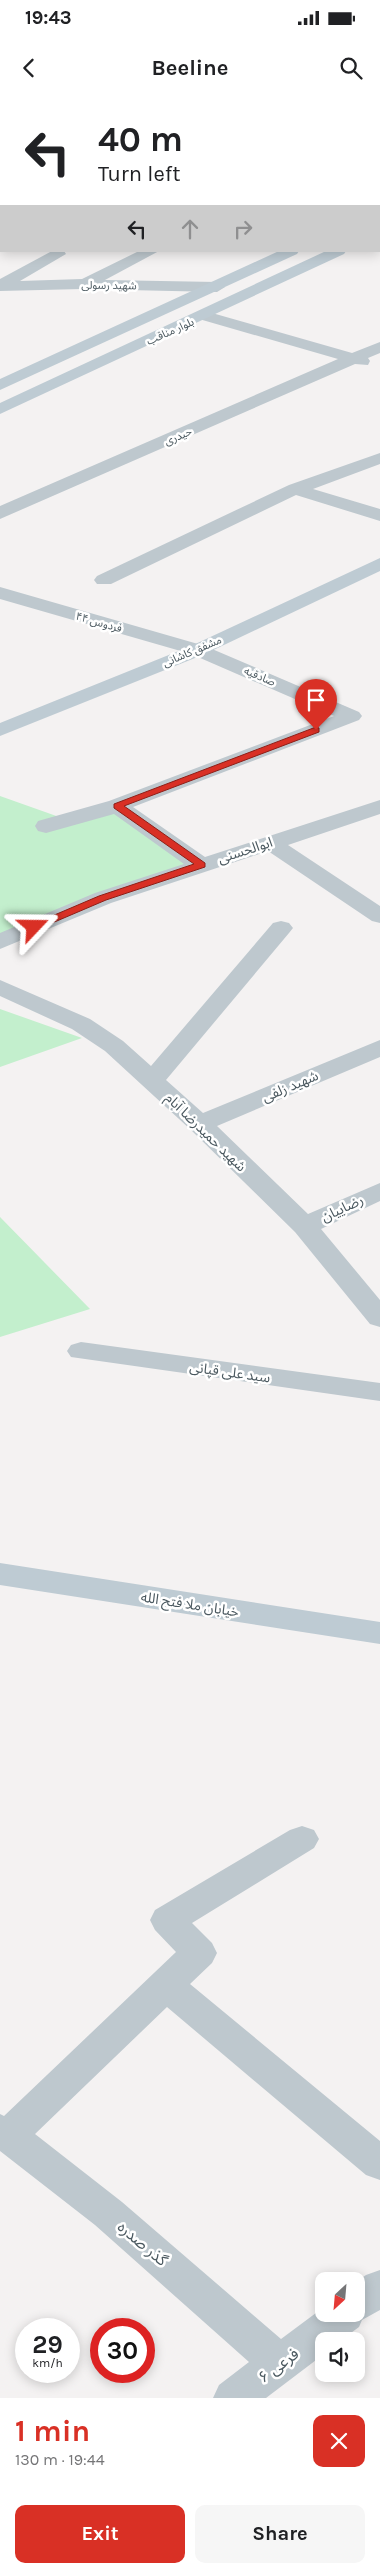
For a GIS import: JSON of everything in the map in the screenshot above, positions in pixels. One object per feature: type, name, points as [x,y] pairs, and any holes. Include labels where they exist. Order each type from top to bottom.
[{"type":"street","points":[[82,284],[150,252]]},
{"type":"street","name":"بلوار مناقب","points":[[0,385],[290,252]]},
{"type":"street","name":"بلوار مناقب","points":[[0,409],[205,316],[337,252]]},
{"type":"street","points":[[0,286],[52,253]]},
{"type":"street","name":"شهید رسولی","points":[[0,286],[82,284],[217,287]]},
{"type":"street","points":[[205,316],[380,367]]},
{"type":"street","name":"حیدری","points":[[0,513],[356,360],[380,347]]},
{"type":"street","points":[[104,580],[296,489],[380,458]]},
{"type":"street","points":[[296,489],[380,515]]},
{"type":"street","name":"مشفق کاشانی","points":[[0,730],[198,650],[380,564]]},
{"type":"street","name":"فردوس ۴۴","points":[[2,595],[198,650]]},
{"type":"street","name":"صادقیه","points":[[46,826],[117,806],[352,716],[198,650]]},
{"type":"street","points":[[117,806],[201,865]]},
{"type":"street","name":"ابوالحسنی","points":[[0,942],[103,898],[380,807]]},
{"type":"street","points":[[269,842],[380,916]]},
{"type":"street","points":[[152,1081],[281,928]]},
{"type":"street","name":"شهید حمیدرضا آبام","points":[[0,986],[81,1024],[114,1046],[200,1124],[305,1226],[380,1318]]},
{"type":"street","name":"شهید زلفی","points":[[200,1124],[380,1048]]},
{"type":"street","name":"رضاییان","points":[[305,1226],[380,1191]]},
{"type":"street","name":"سید علی قپانی","points":[[81,1351],[380,1392]]},
{"type":"street","name":"خیابان ملا فتح الله","points":[[0,1574],[380,1633]]},
{"type":"street","points":[[4,2133],[199,1953],[168,1920],[302,1839]]},
{"type":"street","points":[[166,1985],[380,2164]]},
{"type":"street","name":"گذر صدره","points":[[4,2133],[53,2168],[147,2245],[280,2364]]},
{"type":"street","points":[[365,2298],[380,2287]]},
{"type":"street","name":"فرعی ۶","points":[[234,2398],[335,2322]]},
{"type":"green space","points":[[0,796],[62,818],[115,808],[194,864],[0,937]]},
{"type":"green space","points":[[0,1009],[82,1038],[0,1067]]},
{"type":"green space","points":[[0,1217],[90,1309],[0,1337]]},
{"type":"route","points":[[34,927],[103,898],[201,865],[117,806],[316,730]]}]
